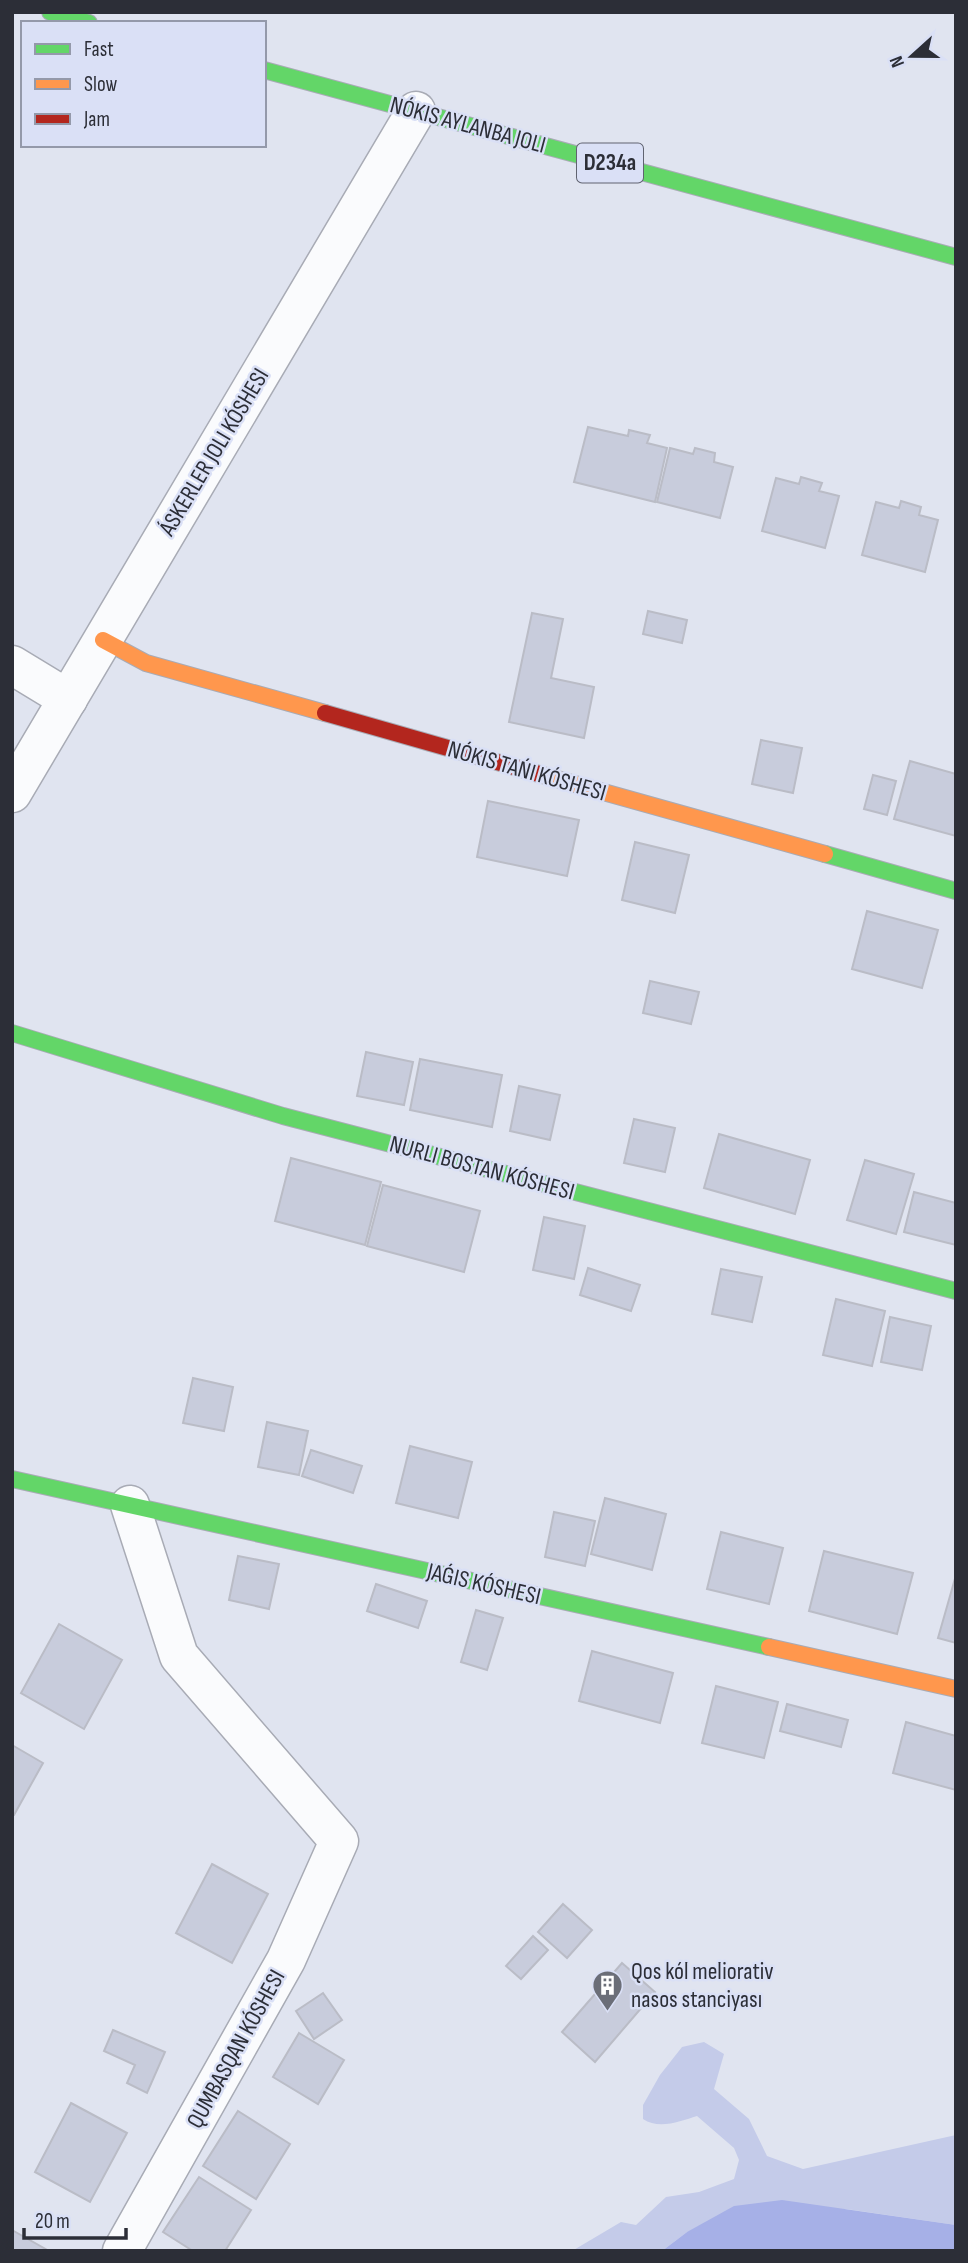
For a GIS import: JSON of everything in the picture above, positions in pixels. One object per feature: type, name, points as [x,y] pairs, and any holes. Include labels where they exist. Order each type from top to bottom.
[{"type":"street","points":[[50,12],[82,21]]},
{"type":"street","name":"D234a","points":[[266,71],[956,257]]},
{"type":"street","points":[[12,793],[416,111]]},
{"type":"street","points":[[103,640],[146,663],[956,891]]},
{"type":"street","points":[[12,665],[68,699]]},
{"type":"street","points":[[12,1033],[283,1116],[956,1291]]},
{"type":"street","points":[[12,1479],[956,1689]]},
{"type":"street","name":"QUMBASQAN KÓSHESI","points":[[122,2251],[286,1960],[339,1841],[179,1656],[130,1505]]},
{"type":"shaded area","points":[[704,2042],[724,2054],[714,2089],[749,2119],[767,2156],[803,2169],[956,2135],[956,2225],[846,2209],[687,2232],[662,2251],[572,2251],[621,2222],[636,2225],[666,2197],[699,2192],[734,2179],[739,2160],[734,2148],[697,2116],[663,2124],[643,2119],[643,2105],[660,2075],[682,2047]]},
{"type":"water","points":[[782,2200],[956,2225],[956,2251],[662,2251],[687,2232],[734,2206]]},
{"type":"building","points":[[588,427],[628,436],[629,430],[650,435],[647,443],[667,448],[655,502],[574,482]]},
{"type":"building","points":[[670,448],[693,454],[695,448],[715,453],[714,462],[733,467],[720,518],[657,502]]},
{"type":"building","points":[[801,477],[822,483],[819,491],[839,496],[825,548],[762,531],[776,478],[799,484]]},
{"type":"building","points":[[901,501],[921,507],[919,515],[938,520],[925,572],[862,555],[876,502],[899,508]]},
{"type":"building","points":[[648,611],[687,620],[682,643],[643,634]]},
{"type":"building","points":[[532,613],[563,619],[551,678],[594,687],[584,738],[509,722]]},
{"type":"building","points":[[761,740],[802,748],[793,793],[752,784]]},
{"type":"building","points":[[910,761],[956,774],[956,836],[894,819]]},
{"type":"building","points":[[873,775],[896,781],[887,815],[864,809]]},
{"type":"building","points":[[488,801],[579,820],[567,876],[477,857]]},
{"type":"building","points":[[635,842],[689,855],[675,913],[622,900]]},
{"type":"building","points":[[867,911],[938,930],[922,988],[852,969]]},
{"type":"building","points":[[650,981],[699,992],[691,1024],[643,1013]]},
{"type":"building","points":[[366,1052],[413,1062],[404,1105],[357,1096]]},
{"type":"building","points":[[420,1059],[502,1075],[492,1127],[410,1110]]},
{"type":"building","points":[[519,1086],[560,1095],[550,1140],[510,1131]]},
{"type":"building","points":[[634,1119],[675,1128],[665,1172],[624,1163]]},
{"type":"building","points":[[719,1134],[810,1160],[795,1214],[704,1188]]},
{"type":"building","points":[[291,1158],[381,1182],[365,1245],[275,1221]]},
{"type":"building","points":[[865,1160],[914,1174],[896,1234],[847,1220]]},
{"type":"building","points":[[383,1185],[480,1211],[464,1272],[367,1246]]},
{"type":"building","points":[[914,1192],[956,1203],[956,1245],[904,1232]]},
{"type":"building","points":[[544,1217],[585,1226],[574,1279],[533,1270]]},
{"type":"building","points":[[588,1268],[640,1285],[631,1311],[580,1295]]},
{"type":"building","points":[[721,1269],[762,1277],[752,1322],[712,1314]]},
{"type":"building","points":[[836,1299],[885,1311],[872,1366],[823,1355]]},
{"type":"building","points":[[890,1317],[931,1326],[922,1370],[881,1362]]},
{"type":"building","points":[[193,1378],[233,1387],[224,1431],[183,1423]]},
{"type":"building","points":[[267,1422],[308,1431],[299,1475],[258,1467]]},
{"type":"building","points":[[410,1446],[472,1462],[458,1518],[396,1503]]},
{"type":"building","points":[[311,1450],[362,1466],[353,1493],[302,1476]]},
{"type":"building","points":[[605,1498],[666,1514],[652,1570],[591,1554]]},
{"type":"building","points":[[554,1512],[595,1521],[585,1566],[545,1557]]},
{"type":"building","points":[[721,1532],[783,1548],[769,1604],[707,1589]]},
{"type":"building","points":[[824,1551],[913,1573],[897,1634],[809,1611]]},
{"type":"building","points":[[238,1556],[279,1564],[269,1609],[229,1600]]},
{"type":"building","points":[[956,1575],[956,1643],[938,1638]]},
{"type":"building","points":[[376,1584],[427,1601],[418,1628],[367,1611]]},
{"type":"building","points":[[476,1610],[503,1618],[487,1670],[461,1662]]},
{"type":"building","points":[[59,1624],[122,1660],[84,1729],[21,1693]]},
{"type":"building","points":[[592,1651],[673,1673],[660,1723],[579,1701]]},
{"type":"building","points":[[716,1686],[778,1702],[764,1758],[702,1743]]},
{"type":"building","points":[[787,1704],[848,1720],[841,1747],[780,1731]]},
{"type":"building","points":[[906,1722],[956,1736],[956,1790],[893,1773]]},
{"type":"building","points":[[12,1745],[43,1763],[14,1815],[12,1815]]},
{"type":"building","points":[[212,1864],[268,1894],[232,1963],[176,1933]]},
{"type":"building","points":[[563,1904],[592,1930],[567,1958],[538,1932]]},
{"type":"building","points":[[533,1936],[548,1950],[521,1979],[506,1966]]},
{"type":"building","name":"Qos kól meliorativ nasos stanciyası","points":[[622,1963],[655,1992],[595,2062],[562,2032]]},
{"type":"building","points":[[323,1993],[342,2020],[314,2039],[296,2011]]},
{"type":"building","points":[[113,2030],[165,2052],[147,2093],[127,2083],[135,2065],[104,2051]]},
{"type":"building","points":[[299,2033],[344,2060],[318,2104],[273,2077]]},
{"type":"building","points":[[71,2103],[127,2133],[90,2202],[35,2172]]},
{"type":"building","points":[[238,2111],[290,2144],[256,2199],[203,2166]]},
{"type":"building","points":[[199,2177],[251,2210],[225,2251],[193,2251],[163,2232]]},
{"type":"building","points":[[12,2230],[49,2251],[12,2251]]},
{"type":"traffic: fast","points":[[50,12],[82,21]]},
{"type":"traffic: fast","points":[[266,71],[956,257]]},
{"type":"traffic: fast","points":[[825,854],[956,891]]},
{"type":"traffic: fast","points":[[12,1033],[283,1116],[956,1291]]},
{"type":"traffic: fast","points":[[12,1479],[769,1647]]},
{"type":"traffic: slow","points":[[103,640],[146,663],[325,713]]},
{"type":"traffic: slow","points":[[539,774],[825,854]]},
{"type":"traffic: slow","points":[[769,1647],[956,1689]]},
{"type":"traffic: jam","points":[[325,713],[539,774]]},
{"type":"place","name":"Qos kól meliorativ nasos stanciyası","points":[[608,2012]]}]
